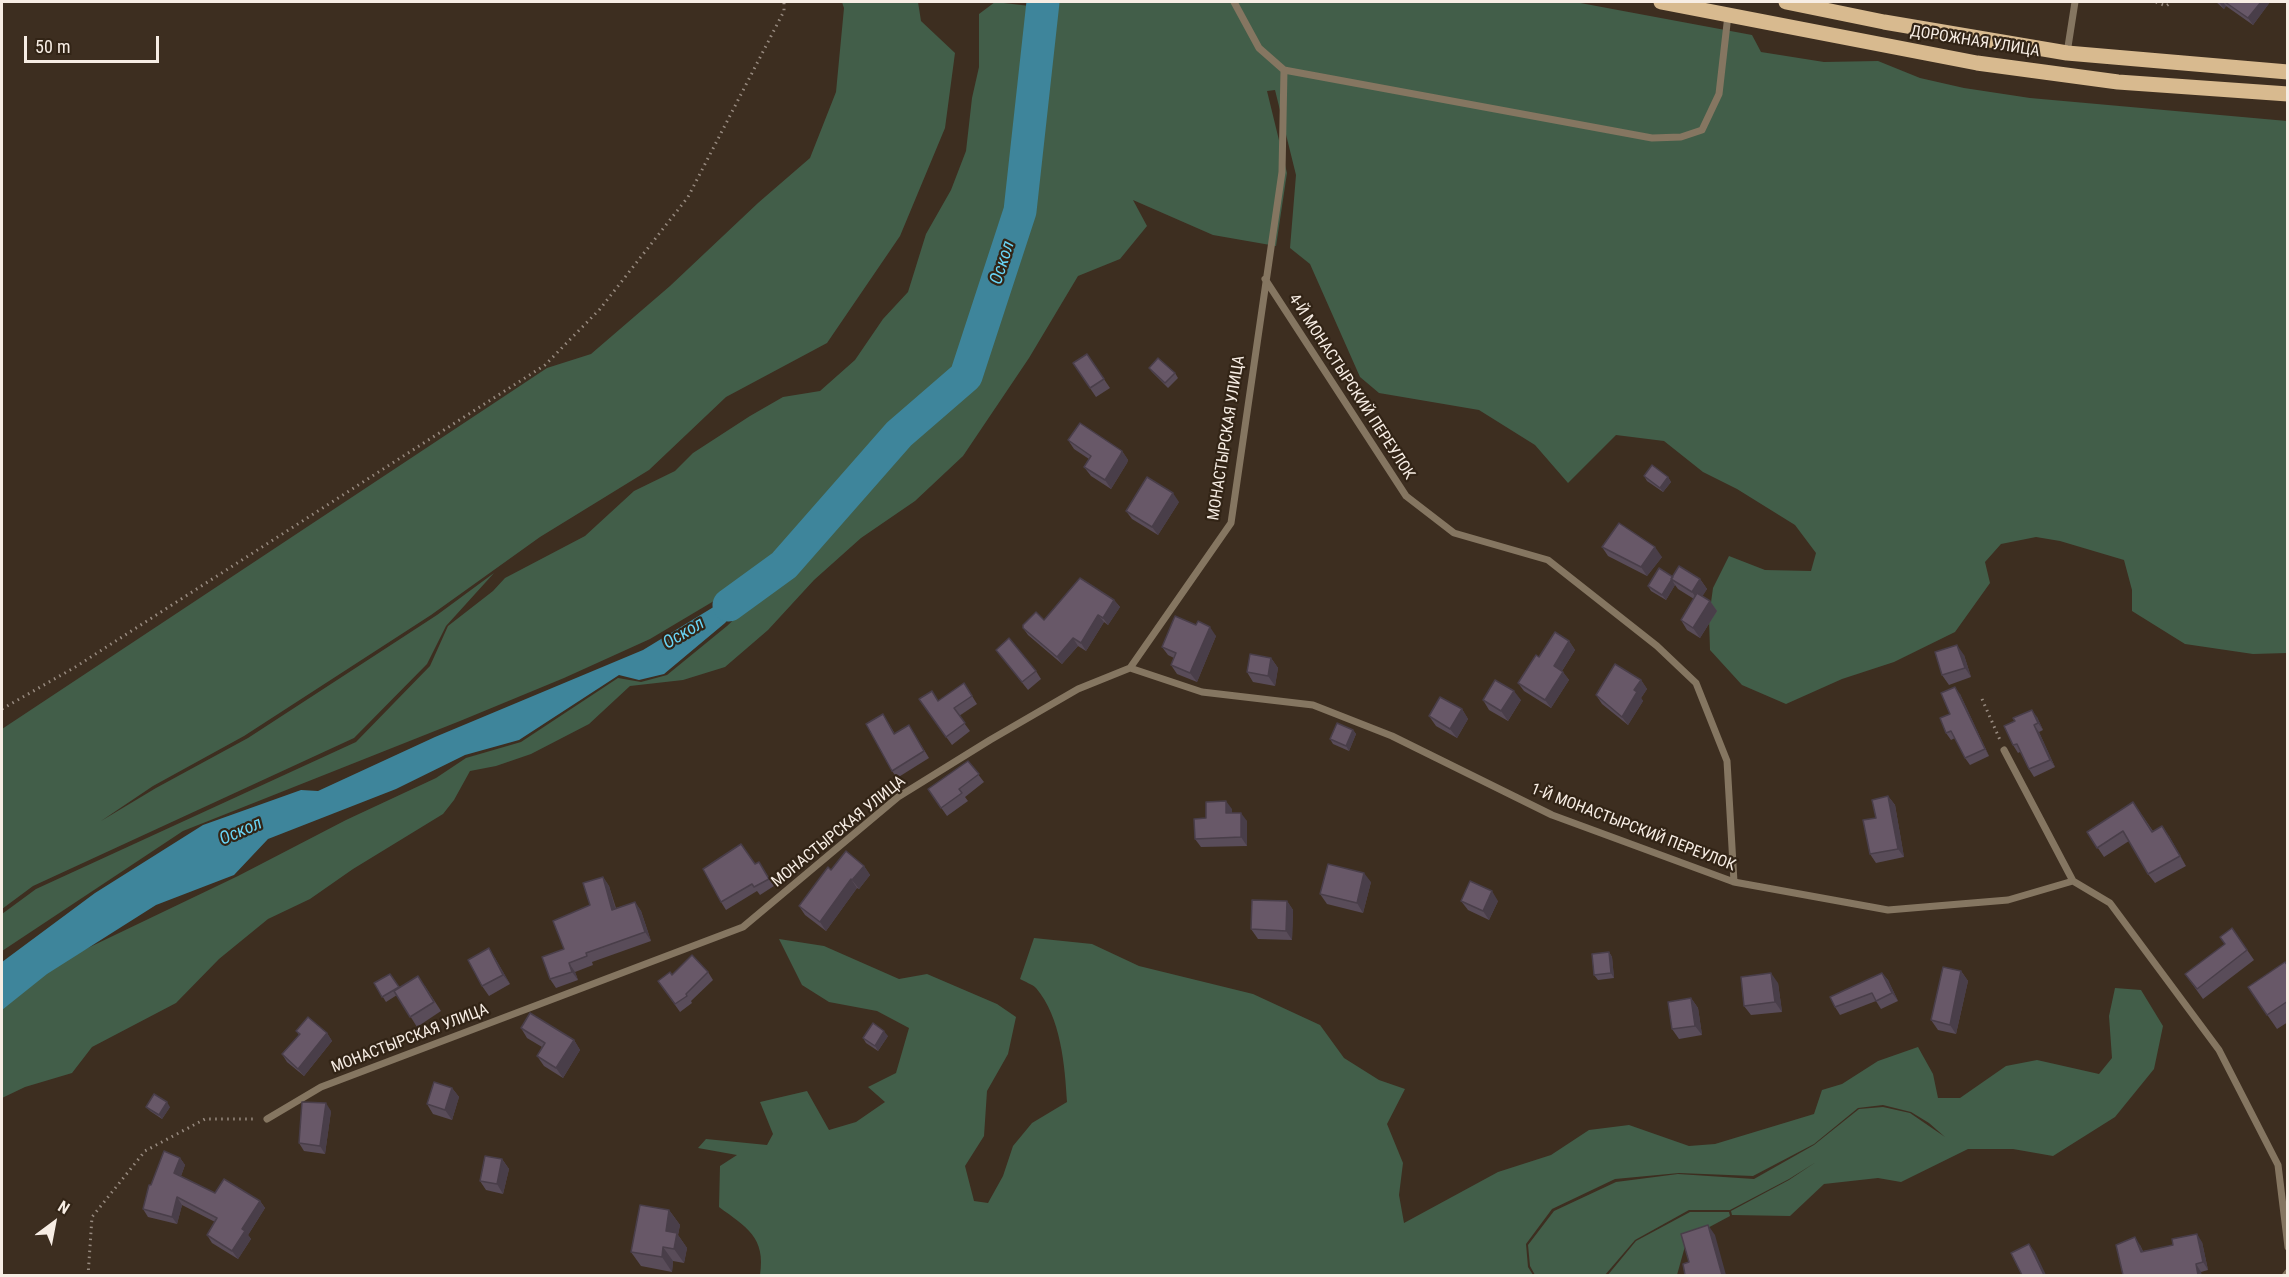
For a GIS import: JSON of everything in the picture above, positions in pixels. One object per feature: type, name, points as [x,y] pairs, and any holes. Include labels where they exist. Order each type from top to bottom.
[{"type":"main road","name":"ДОРОЖНАЯ УЛИЦА","points":[[1661,2],[1977,63],[2118,82],[2288,94]]},
{"type":"main road","name":"ДОРОЖНАЯ УЛИЦА","points":[[1786,2],[1884,22],[2067,53],[2288,72]]},
{"type":"lane","points":[[1234,2],[1259,48],[1284,70],[1652,138],[1681,137],[1702,130],[1719,94],[1728,15]]},
{"type":"lane","points":[[2067,53],[2075,2]]},
{"type":"lane","name":"МОНАСТЫРСКАЯ УЛИЦА","points":[[267,1119],[321,1087],[743,927],[898,797],[1078,688],[1130,668],[1231,523],[1282,172],[1284,70]]},
{"type":"lane","name":"4-Й МОНАСТЫРСКИЙ ПЕРЕУЛОК","points":[[1265,279],[1406,496],[1454,533],[1548,560],[1657,646],[1696,683],[1727,760],[1734,882]]},
{"type":"lane","name":"1-Й МОНАСТЫРСКИЙ ПЕРЕУЛОК","points":[[1130,668],[1202,692],[1313,705],[1392,736],[1552,815],[1734,882],[1888,910],[2008,900],[2073,880]]},
{"type":"lane","points":[[2004,750],[2073,880],[2110,903],[2219,1050],[2278,1165],[2288,1247]]},
{"type":"path","points":[[2,710],[77,666],[545,364],[600,309],[688,197],[784,12],[784,2]]},
{"type":"path","points":[[2156,2],[2166,6],[2172,2]]},
{"type":"path","points":[[1982,699],[2004,750]]},
{"type":"path","points":[[88,1275],[92,1217],[145,1151],[205,1119],[267,1119]]},
{"type":"green space","points":[[842,2],[918,2],[921,21],[955,53],[945,128],[900,236],[827,343],[726,397],[649,470],[540,537],[431,615],[244,736],[153,786],[101,821],[248,738],[437,615],[494,573],[446,626],[427,664],[354,738],[33,886],[2,909],[2,729],[547,368],[591,354],[670,286],[758,203],[810,158],[836,92],[844,8]]},
{"type":"green space","points":[[995,2],[1030,6],[1006,220],[957,371],[896,424],[790,545],[729,592],[650,639],[460,721],[183,831],[2,951],[2,914],[36,889],[356,742],[430,666],[448,626],[493,591],[505,578],[585,536],[634,491],[675,471],[693,453],[750,416],[783,397],[820,391],[855,360],[883,319],[908,292],[926,234],[951,190],[966,151],[972,98],[979,67],[979,14]]},
{"type":"green space","points":[[1046,2],[1575,2],[1752,35],[1761,52],[1824,62],[1878,61],[1920,78],[1964,88],[2030,98],[2287,121],[2287,653],[2253,654],[2185,644],[2132,611],[2132,590],[2124,560],[2060,541],[2036,537],[2001,544],[1985,562],[1990,583],[1955,632],[1894,662],[1842,679],[1786,704],[1742,685],[1710,650],[1709,617],[1713,588],[1729,556],[1765,570],[1811,571],[1816,553],[1795,525],[1737,489],[1703,472],[1664,441],[1616,435],[1568,483],[1535,445],[1479,410],[1379,393],[1360,377],[1310,264],[1290,248],[1296,175],[1275,90],[1267,91],[1287,173],[1276,246],[1213,235],[1133,200],[1147,226],[1120,259],[1078,276],[1029,358],[963,456],[915,501],[861,538],[814,580],[768,630],[725,667],[683,680],[630,686],[589,724],[531,754],[496,766],[470,771],[454,800],[443,814],[353,869],[310,899],[268,919],[219,959],[176,1003],[92,1047],[72,1073],[25,1087],[2,1098],[2,1001],[69,957],[436,778],[466,758],[521,742],[618,678],[641,682],[667,675],[727,626],[788,569],[904,440],[972,378],[1026,213]]},
{"type":"green space","points":[[1034,938],[1092,944],[1139,966],[1253,994],[1320,1025],[1344,1058],[1379,1080],[1405,1089],[1387,1124],[1403,1163],[1399,1195],[1404,1223],[1498,1172],[1551,1155],[1589,1130],[1629,1125],[1689,1146],[1715,1144],[1814,1114],[1822,1090],[1842,1084],[1878,1061],[1918,1047],[1933,1074],[1938,1098],[1960,1098],[2006,1066],[2037,1060],[2099,1074],[2112,1058],[2109,1016],[2115,988],[2141,990],[2163,1026],[2154,1069],[2115,1117],[2053,1156],[2013,1149],[1968,1149],[1901,1182],[1878,1178],[1824,1184],[1790,1216],[1732,1215],[1731,1211],[1789,1180],[1816,1162],[1730,1210],[1689,1210],[1635,1240],[1605,1275],[1535,1275],[1530,1266],[1528,1245],[1554,1211],[1616,1182],[1678,1174],[1754,1179],[1814,1145],[1859,1109],[1883,1107],[1910,1113],[1945,1137],[1929,1123],[1911,1112],[1883,1105],[1858,1108],[1814,1144],[1753,1176],[1679,1173],[1615,1179],[1552,1209],[1526,1244],[1528,1267],[1533,1275],[760,1275],[760,1251],[757,1242],[745,1227],[719,1207],[720,1166],[737,1155],[698,1148],[706,1139],[767,1145],[773,1134],[760,1102],[807,1091],[829,1130],[856,1122],[885,1102],[868,1087],[896,1073],[909,1028],[877,1011],[829,1002],[802,985],[779,939],[824,946],[899,979],[927,974],[997,1004],[1016,1017],[1008,1054],[987,1091],[984,1136],[965,1166],[974,1201],[988,1203],[1003,1176],[1013,1146],[1032,1123],[1067,1102],[1063,1058],[1051,1013],[1036,988],[1020,979]]},
{"type":"green space","points":[[1690,1212],[1729,1212],[1730,1216],[1687,1239],[1677,1275],[1607,1276],[1636,1241]]},
{"type":"water","points":[[771,572],[725,623],[664,674],[639,680],[619,675],[519,740],[465,755],[396,789],[268,839],[234,875],[156,905],[47,974],[2,1010],[2,962],[95,893],[203,825],[301,790],[318,791],[435,737],[643,650]]},
{"type":"building","points":[[2225,2],[2261,2],[2248,18]]},
{"type":"building","points":[[1087,354],[1104,379],[1090,388],[1073,363]]},
{"type":"building","points":[[1158,358],[1175,373],[1165,383],[1149,368]]},
{"type":"building","points":[[1080,423],[1122,451],[1105,480],[1084,467],[1091,456],[1068,440]]},
{"type":"building","points":[[1652,465],[1668,477],[1660,488],[1644,476]]},
{"type":"building","points":[[1147,477],[1173,493],[1152,527],[1126,511]]},
{"type":"building","points":[[1619,523],[1655,547],[1641,567],[1602,547]]},
{"type":"building","points":[[1679,566],[1700,579],[1692,592],[1671,579]]},
{"type":"building","points":[[1659,568],[1673,577],[1662,595],[1648,586]]},
{"type":"building","points":[[1080,578],[1114,600],[1103,618],[1098,615],[1081,643],[1073,638],[1057,657],[1023,628],[1023,625],[1036,612],[1044,620]]},
{"type":"building","points":[[1697,593],[1710,601],[1693,628],[1681,620]]},
{"type":"building","points":[[1175,616],[1196,625],[1198,621],[1210,627],[1190,673],[1171,665],[1176,653],[1162,647]]},
{"type":"building","points":[[1555,632],[1569,641],[1554,666],[1563,672],[1545,700],[1518,683],[1536,655],[1539,657]]},
{"type":"building","points":[[1009,638],[1036,671],[1022,682],[996,650]]},
{"type":"building","points":[[1957,645],[1965,668],[1942,675],[1935,652]]},
{"type":"building","points":[[1250,654],[1271,658],[1268,676],[1247,672]]},
{"type":"building","points":[[1615,664],[1641,680],[1634,690],[1637,692],[1622,717],[1596,695]]},
{"type":"building","points":[[1495,680],[1514,691],[1501,711],[1483,700]]},
{"type":"building","points":[[964,683],[972,696],[954,708],[965,723],[946,737],[919,699],[932,691],[938,701]]},
{"type":"building","points":[[1955,687],[1985,749],[1965,758],[1951,731],[1946,733],[1940,718],[1950,714],[1941,693]]},
{"type":"building","points":[[1440,697],[1462,709],[1450,729],[1429,716]]},
{"type":"building","points":[[2032,710],[2038,723],[2034,725],[2050,760],[2029,769],[2017,744],[2013,745],[2004,726],[2015,721],[2013,718]]},
{"type":"building","points":[[883,714],[894,734],[909,725],[924,751],[892,771],[866,724]]},
{"type":"building","points":[[1337,723],[1353,730],[1346,746],[1330,739]]},
{"type":"building","points":[[968,761],[979,774],[959,789],[962,793],[941,808],[928,789]]},
{"type":"building","points":[[1888,796],[1898,849],[1870,854],[1863,820],[1876,818],[1872,800]]},
{"type":"building","points":[[1226,801],[1226,813],[1241,813],[1241,837],[1195,839],[1194,819],[1206,818],[1206,802]]},
{"type":"building","points":[[2133,802],[2152,832],[2162,826],[2180,856],[2148,874],[2123,831],[2097,848],[2087,832]]},
{"type":"building","points":[[741,844],[755,864],[759,862],[769,879],[754,887],[752,884],[721,902],[703,869]]},
{"type":"building","points":[[846,851],[864,866],[851,879],[820,922],[799,906],[828,867],[831,870]]},
{"type":"building","points":[[1328,864],[1364,873],[1357,903],[1320,894]]},
{"type":"building","points":[[603,877],[612,910],[635,902],[645,932],[586,953],[587,956],[569,963],[572,972],[550,979],[542,957],[564,949],[553,921],[590,905],[583,883]]},
{"type":"building","points":[[1470,881],[1492,891],[1483,911],[1461,901]]},
{"type":"building","points":[[1252,900],[1287,901],[1286,931],[1251,929]]},
{"type":"building","points":[[2232,928],[2247,950],[2197,989],[2185,974],[2225,944],[2220,937]]},
{"type":"building","points":[[489,948],[503,975],[482,986],[468,960]]},
{"type":"building","points":[[1609,952],[1611,973],[1594,975],[1592,954]]},
{"type":"building","points":[[692,955],[708,972],[686,994],[687,996],[675,1004],[658,981],[670,972],[672,975]]},
{"type":"building","points":[[2285,962],[2288,966],[2288,1001],[2267,1015],[2248,987]]},
{"type":"building","points":[[1943,967],[1961,971],[1950,1025],[1931,1020]]},
{"type":"building","points":[[1771,973],[1775,1002],[1744,1006],[1741,977]]},
{"type":"building","points":[[1882,973],[1892,993],[1876,1001],[1872,993],[1835,1007],[1830,997]]},
{"type":"building","points":[[390,974],[399,987],[382,997],[374,983]]},
{"type":"building","points":[[418,976],[434,1002],[410,1017],[394,991]]},
{"type":"building","points":[[1691,998],[1695,1026],[1672,1029],[1668,1002]]},
{"type":"building","points":[[530,1013],[574,1040],[556,1068],[537,1056],[545,1043],[521,1028]]},
{"type":"building","points":[[308,1017],[327,1033],[298,1069],[282,1054],[300,1034],[296,1031]]},
{"type":"building","points":[[873,1023],[884,1031],[875,1046],[863,1038]]},
{"type":"building","points":[[434,1082],[452,1088],[445,1110],[427,1104]]},
{"type":"building","points":[[154,1094],[167,1102],[159,1115],[146,1107]]},
{"type":"building","points":[[302,1102],[326,1103],[320,1146],[299,1143]]},
{"type":"building","points":[[164,1151],[180,1158],[174,1173],[215,1193],[224,1179],[260,1201],[242,1229],[245,1231],[232,1251],[207,1235],[217,1218],[177,1197],[172,1217],[143,1209],[149,1185],[151,1185]]},
{"type":"building","points":[[485,1156],[502,1159],[497,1184],[480,1181]]},
{"type":"building","points":[[640,1205],[669,1210],[666,1231],[677,1233],[674,1249],[663,1247],[662,1257],[631,1252]]},
{"type":"building","points":[[1708,1225],[1722,1275],[1685,1275],[1683,1264],[1689,1262],[1681,1234]]},
{"type":"building","points":[[2197,1234],[2203,1262],[2196,1264],[2198,1275],[2123,1275],[2116,1245],[2135,1237],[2141,1252],[2173,1245],[2172,1239]]},
{"type":"building","points":[[2029,1244],[2044,1275],[2022,1275],[2011,1253]]},
{"type":"waterway","name":"Оскол","points":[[729,605],[784,565],[899,434],[966,376],[1020,211],[1043,2]]}]
